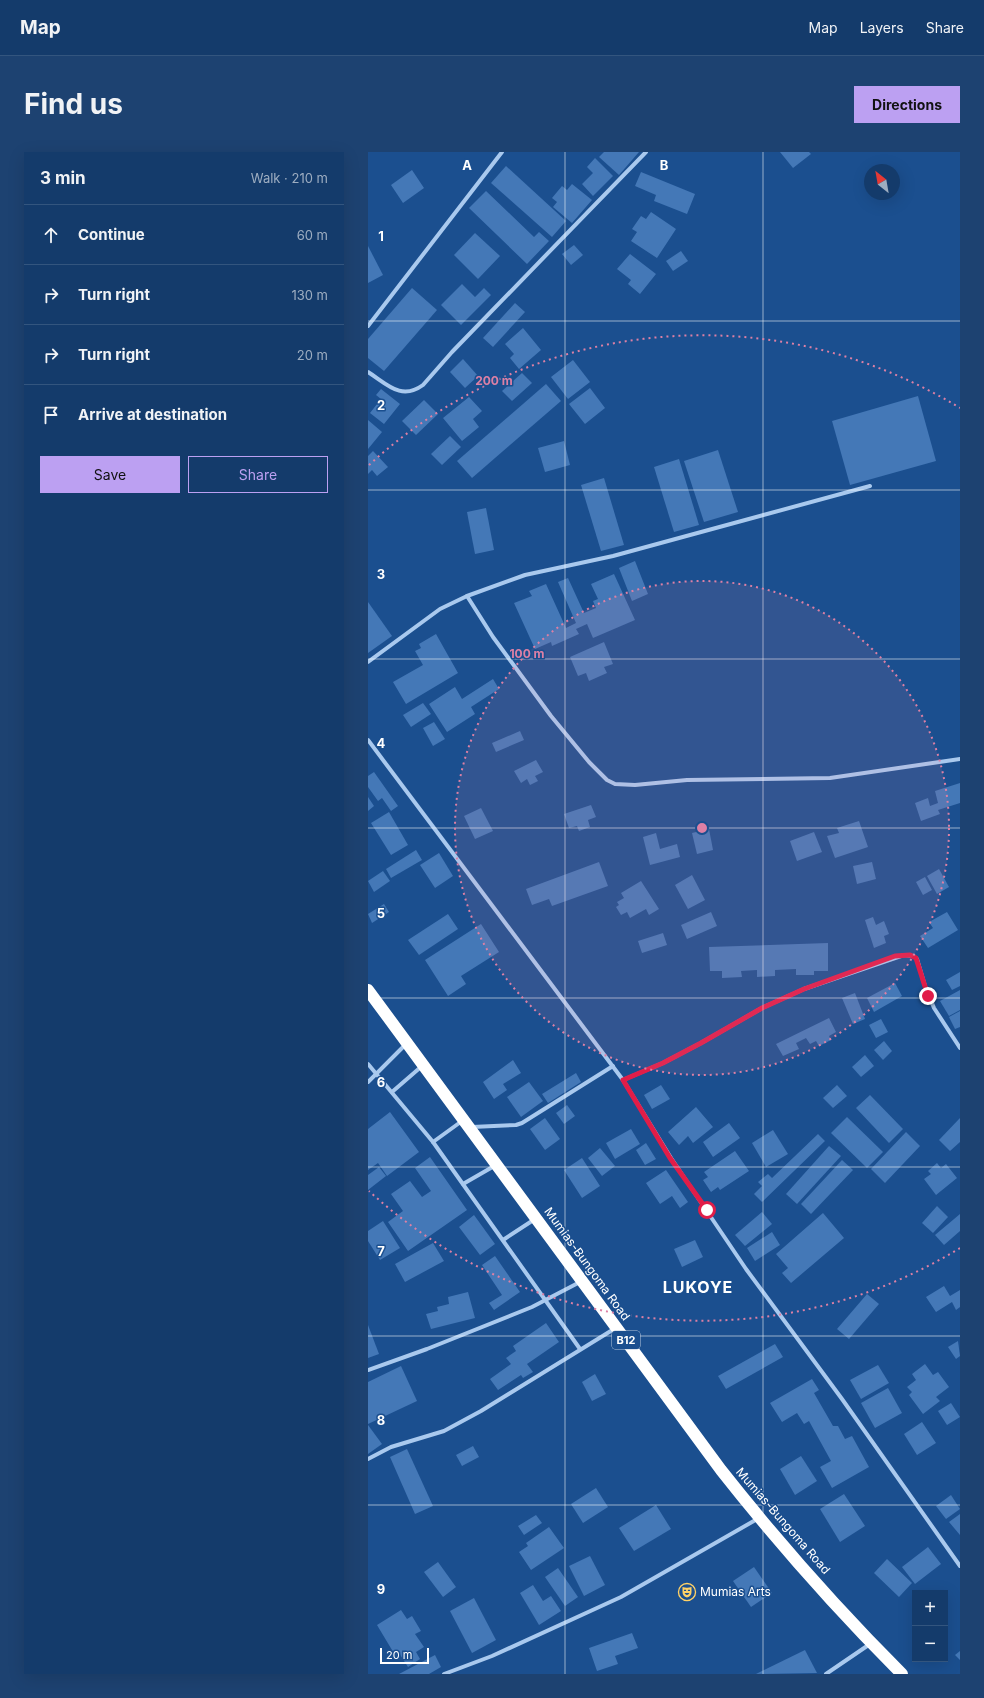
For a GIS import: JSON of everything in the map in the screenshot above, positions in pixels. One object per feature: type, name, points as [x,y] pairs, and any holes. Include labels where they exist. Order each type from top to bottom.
[{"type":"highway","name":"Mumias-Bungoma Road","points":[[368,990],[721,1470],[759,1518],[902,1674]]},
{"type":"street","points":[[368,326],[502,152]]},
{"type":"street","points":[[368,372],[399,391],[405,393],[417,389],[646,152]]},
{"type":"street","points":[[368,662],[440,609],[467,596],[526,575],[613,556],[870,486]]},
{"type":"street","points":[[467,596],[493,637],[551,716],[589,762],[607,780],[616,784],[635,785],[687,780],[830,778],[960,759]]},
{"type":"street","points":[[368,740],[613,1066],[670,1158],[746,1269],[842,1399],[960,1566]]},
{"type":"street","points":[[623,1080],[663,1063],[762,1008],[804,989],[904,955],[913,956],[917,959],[925,986],[934,1008],[960,1048]]},
{"type":"street","points":[[368,1082],[407,1043]]},
{"type":"street","points":[[368,1064],[433,1142],[580,1349]]},
{"type":"street","points":[[392,1092],[424,1065]]},
{"type":"street","points":[[433,1142],[467,1123],[516,1125],[613,1066]]},
{"type":"street","points":[[464,1184],[497,1164]]},
{"type":"street","points":[[503,1240],[536,1218]]},
{"type":"street","points":[[368,1370],[427,1349],[545,1301],[582,1281]]},
{"type":"street","points":[[368,1459],[391,1447],[444,1431],[481,1411],[616,1327]]},
{"type":"street","points":[[444,1674],[492,1656],[622,1597],[759,1518]]},
{"type":"street","points":[[826,1674],[872,1643]]},
{"type":"building","points":[[604,152],[639,152],[619,175],[599,157]]},
{"type":"building","points":[[780,152],[809,152],[811,154],[793,168]]},
{"type":"building","points":[[595,158],[613,176],[593,196],[582,184],[593,173],[587,167]]},
{"type":"building","points":[[506,166],[566,221],[552,237],[491,183]]},
{"type":"building","points":[[412,170],[424,188],[403,203],[391,185]]},
{"type":"building","points":[[641,172],[695,194],[687,214],[654,201],[656,195],[635,186]]},
{"type":"building","points":[[572,184],[592,200],[572,223],[553,207],[557,202],[552,198],[562,186],[567,190]]},
{"type":"building","points":[[486,191],[534,237],[539,232],[549,241],[527,264],[469,208]]},
{"type":"building","points":[[651,212],[676,229],[657,258],[631,241],[637,232],[632,229],[641,216],[646,219]]},
{"type":"building","points":[[475,233],[500,256],[478,279],[454,255]]},
{"type":"building","points":[[574,245],[583,255],[571,265],[562,254]]},
{"type":"building","points":[[368,246],[383,275],[368,283]]},
{"type":"building","points":[[681,251],[688,261],[673,271],[666,261]]},
{"type":"building","points":[[630,254],[656,274],[640,294],[628,284],[631,280],[617,269]]},
{"type":"building","points":[[462,284],[475,297],[484,288],[491,295],[461,325],[441,305]]},
{"type":"building","points":[[412,288],[437,310],[384,371],[368,358],[368,339]]},
{"type":"building","points":[[515,303],[525,312],[493,347],[483,338]]},
{"type":"building","points":[[523,328],[541,350],[519,369],[510,358],[514,354],[505,344]]},
{"type":"building","points":[[463,359],[478,376],[465,388],[450,372]]},
{"type":"building","points":[[573,360],[590,382],[568,399],[551,377]]},
{"type":"building","points":[[522,373],[532,383],[512,401],[502,391]]},
{"type":"building","points":[[546,384],[561,401],[472,478],[457,461]]},
{"type":"building","points":[[590,388],[605,408],[585,424],[569,404]]},
{"type":"building","points":[[381,389],[400,404],[384,424],[370,413],[381,399],[376,395]]},
{"type":"building","points":[[918,396],[936,461],[850,485],[832,421]]},
{"type":"building","points":[[469,397],[482,411],[473,419],[479,427],[462,441],[443,418]]},
{"type":"building","points":[[424,400],[438,414],[416,435],[402,421]]},
{"type":"building","points":[[368,420],[382,432],[368,449]]},
{"type":"building","points":[[450,436],[461,447],[442,465],[431,454]]},
{"type":"building","points":[[564,441],[570,465],[545,472],[538,448]]},
{"type":"building","points":[[718,450],[738,512],[704,522],[684,461]]},
{"type":"building","points":[[373,451],[388,467],[377,476],[372,470],[368,474],[368,456]]},
{"type":"building","points":[[679,459],[699,525],[674,532],[654,467]]},
{"type":"building","points":[[604,478],[624,545],[601,551],[581,485]]},
{"type":"building","points":[[486,508],[494,550],[475,554],[467,512]]},
{"type":"building","points":[[635,561],[648,594],[632,601],[619,568]]},
{"type":"building","points":[[614,574],[635,620],[593,638],[587,624],[576,629],[579,634],[552,646],[551,642],[535,649],[514,603],[532,596],[529,591],[546,584],[566,628],[576,623],[558,582],[568,578],[584,613],[596,608],[593,601],[598,599],[591,584]]},
{"type":"building","points":[[368,602],[392,636],[368,653]]},
{"type":"building","points":[[436,634],[458,673],[406,704],[393,682],[423,665],[415,651],[421,648],[419,644]]},
{"type":"building","points":[[604,642],[613,664],[604,667],[607,673],[589,681],[586,673],[578,676],[570,657]]},
{"type":"building","points":[[493,679],[499,689],[471,707],[475,714],[447,732],[429,704],[455,687],[462,699]]},
{"type":"building","points":[[423,703],[431,714],[411,727],[403,715]]},
{"type":"building","points":[[434,722],[445,739],[433,746],[423,728]]},
{"type":"building","points":[[520,731],[524,740],[496,752],[492,743]]},
{"type":"building","points":[[536,760],[543,772],[535,776],[538,781],[530,785],[527,779],[521,783],[514,771]]},
{"type":"building","points":[[374,772],[398,806],[391,811],[382,798],[378,801],[368,787],[368,776]]},
{"type":"building","points":[[960,783],[960,803],[938,810],[940,814],[921,821],[915,803],[928,798],[930,806],[938,803],[935,791]]},
{"type":"building","points":[[368,797],[374,806],[368,811]]},
{"type":"building","points":[[591,805],[596,817],[588,820],[590,827],[579,831],[577,826],[569,828],[564,814]]},
{"type":"building","points":[[481,808],[493,831],[475,839],[464,816]]},
{"type":"building","points":[[389,812],[408,845],[391,855],[371,823]]},
{"type":"building","points":[[859,821],[868,847],[835,858],[827,836],[839,833],[837,828]]},
{"type":"building","points":[[709,829],[713,850],[697,854],[692,833]]},
{"type":"building","points":[[814,832],[822,852],[797,861],[790,841]]},
{"type":"building","points":[[656,833],[660,849],[677,844],[680,857],[650,865],[643,837]]},
{"type":"building","points":[[416,850],[422,860],[391,878],[386,869]]},
{"type":"building","points":[[439,853],[453,876],[435,888],[420,865]]},
{"type":"building","points":[[599,862],[608,886],[552,906],[549,899],[532,905],[526,889]]},
{"type":"building","points":[[872,862],[876,879],[857,884],[853,866]]},
{"type":"building","points":[[939,869],[949,887],[937,894],[927,876]]},
{"type":"building","points":[[383,871],[390,881],[374,892],[368,881]]},
{"type":"building","points":[[692,875],[705,900],[688,909],[675,885]]},
{"type":"building","points":[[925,877],[932,890],[923,895],[916,882]]},
{"type":"building","points":[[641,881],[659,909],[649,915],[646,909],[630,918],[627,912],[621,915],[616,907],[619,905],[617,902],[624,898],[621,893]]},
{"type":"building","points":[[384,904],[389,912],[372,923],[368,914]]},
{"type":"building","points":[[711,912],[717,926],[687,939],[681,925]]},
{"type":"building","points":[[947,912],[958,930],[928,948],[920,936],[933,928],[929,922]]},
{"type":"building","points":[[448,914],[458,929],[419,955],[408,940]]},
{"type":"building","points":[[873,917],[876,925],[884,921],[889,934],[884,936],[886,943],[874,948],[865,920]]},
{"type":"building","points":[[481,924],[499,952],[461,976],[466,984],[448,996],[425,960]]},
{"type":"building","points":[[663,933],[667,945],[642,953],[638,941]]},
{"type":"building","points":[[828,943],[828,971],[814,971],[814,975],[796,975],[796,969],[775,970],[775,976],[757,977],[757,970],[741,971],[742,977],[722,978],[722,971],[710,971],[709,947]]},
{"type":"building","points":[[960,972],[960,986],[952,990],[946,980]]},
{"type":"building","points":[[895,983],[902,996],[874,1012],[867,998]]},
{"type":"building","points":[[960,990],[960,1010],[949,1016],[940,1001]]},
{"type":"building","points":[[855,993],[865,1019],[853,1024],[842,998]]},
{"type":"building","points":[[960,1011],[960,1027],[955,1029],[949,1017]]},
{"type":"building","points":[[829,1018],[836,1032],[829,1036],[831,1040],[819,1046],[816,1041],[810,1044],[806,1038],[796,1043],[799,1049],[783,1056],[776,1044]]},
{"type":"building","points":[[881,1019],[888,1032],[876,1038],[869,1025]]},
{"type":"building","points":[[884,1041],[892,1051],[883,1060],[874,1050]]},
{"type":"building","points":[[865,1055],[874,1066],[861,1077],[852,1067]]},
{"type":"building","points":[[513,1060],[521,1073],[503,1084],[507,1090],[494,1099],[483,1082]]},
{"type":"building","points":[[576,1073],[581,1082],[548,1103],[542,1094]]},
{"type":"building","points":[[529,1082],[543,1101],[521,1117],[507,1097]]},
{"type":"building","points":[[661,1085],[670,1099],[652,1109],[644,1095]]},
{"type":"building","points":[[837,1085],[847,1096],[833,1108],[823,1098]]},
{"type":"building","points":[[870,1095],[903,1129],[889,1143],[856,1108]]},
{"type":"building","points":[[567,1105],[575,1116],[564,1124],[556,1113]]},
{"type":"building","points":[[696,1107],[713,1127],[693,1143],[688,1136],[679,1145],[668,1132]]},
{"type":"building","points":[[390,1112],[419,1152],[387,1176],[378,1163],[368,1170],[368,1129]]},
{"type":"building","points":[[847,1117],[883,1152],[867,1168],[831,1133]]},
{"type":"building","points":[[545,1118],[560,1139],[545,1150],[530,1129]]},
{"type":"building","points":[[960,1118],[960,1142],[950,1151],[939,1140]]},
{"type":"building","points":[[729,1123],[740,1138],[713,1157],[703,1142]]},
{"type":"building","points":[[631,1129],[640,1144],[615,1159],[606,1143]]},
{"type":"building","points":[[773,1130],[788,1154],[766,1167],[752,1143]]},
{"type":"building","points":[[906,1132],[920,1146],[885,1183],[871,1169]]},
{"type":"building","points":[[818,1134],[825,1141],[762,1202],[754,1194],[762,1186],[758,1182],[768,1174],[772,1178]]},
{"type":"building","points":[[646,1143],[656,1159],[645,1165],[636,1150]]},
{"type":"building","points":[[829,1146],[841,1156],[797,1204],[786,1194]]},
{"type":"building","points":[[600,1148],[615,1166],[602,1176],[588,1158]]},
{"type":"building","points":[[735,1151],[749,1171],[720,1190],[718,1187],[711,1192],[703,1180],[708,1177],[704,1172]]},
{"type":"building","points":[[430,1157],[467,1210],[408,1251],[388,1222],[403,1211],[391,1194],[410,1181],[422,1197],[431,1191],[415,1168]]},
{"type":"building","points":[[582,1158],[600,1186],[582,1198],[564,1170]]},
{"type":"building","points":[[842,1160],[853,1170],[811,1214],[801,1204]]},
{"type":"building","points":[[937,1163],[941,1168],[946,1164],[957,1178],[936,1195],[924,1179],[931,1174],[928,1171]]},
{"type":"building","points":[[379,1167],[386,1176],[368,1190],[368,1175]]},
{"type":"building","points":[[666,1170],[688,1202],[680,1208],[672,1196],[660,1204],[646,1183]]},
{"type":"building","points":[[937,1206],[948,1217],[933,1233],[922,1223]]},
{"type":"building","points":[[762,1212],[772,1224],[745,1246],[735,1235]]},
{"type":"building","points":[[823,1213],[844,1238],[791,1283],[782,1273],[788,1268],[776,1254]]},
{"type":"building","points":[[960,1214],[960,1231],[944,1245],[935,1235]]},
{"type":"building","points":[[474,1215],[495,1244],[480,1255],[459,1227]]},
{"type":"building","points":[[383,1221],[400,1248],[380,1260],[368,1241],[368,1231]]},
{"type":"building","points":[[772,1232],[780,1245],[755,1261],[747,1248]]},
{"type":"building","points":[[695,1240],[703,1257],[682,1267],[674,1249]]},
{"type":"building","points":[[433,1243],[444,1261],[405,1282],[395,1264]]},
{"type":"building","points":[[495,1256],[520,1292],[494,1310],[489,1303],[502,1295],[482,1265]]},
{"type":"building","points":[[944,1286],[950,1296],[960,1290],[960,1307],[956,1310],[952,1302],[936,1312],[926,1297]]},
{"type":"building","points":[[468,1292],[475,1318],[431,1329],[426,1314],[438,1311],[437,1307],[449,1304],[448,1297]]},
{"type":"building","points":[[867,1294],[879,1304],[849,1339],[837,1329]]},
{"type":"building","points":[[546,1323],[559,1342],[527,1364],[533,1372],[523,1378],[521,1375],[498,1390],[490,1379],[511,1364],[506,1358],[516,1351],[513,1346]]},
{"type":"building","points":[[368,1325],[379,1354],[368,1358]]},
{"type":"building","points":[[958,1341],[960,1356],[956,1359],[948,1347]]},
{"type":"building","points":[[775,1344],[783,1357],[726,1389],[718,1376]]},
{"type":"building","points":[[925,1364],[933,1375],[938,1372],[949,1387],[936,1397],[940,1401],[923,1414],[909,1395],[912,1392],[907,1387],[916,1380],[912,1374]]},
{"type":"building","points":[[878,1365],[889,1383],[861,1399],[850,1380]]},
{"type":"building","points":[[401,1366],[417,1401],[368,1424],[368,1382]]},
{"type":"building","points":[[595,1374],[606,1394],[592,1401],[582,1382]]},
{"type":"building","points":[[812,1379],[819,1390],[814,1393],[833,1426],[838,1426],[845,1439],[852,1436],[869,1467],[832,1488],[820,1467],[831,1461],[809,1421],[804,1424],[797,1413],[782,1422],[770,1403]]},
{"type":"building","points":[[888,1388],[902,1413],[875,1428],[861,1403]]},
{"type":"building","points":[[951,1403],[960,1417],[947,1425],[938,1411]]},
{"type":"building","points":[[922,1422],[936,1443],[917,1455],[904,1434]]},
{"type":"building","points":[[368,1425],[382,1444],[368,1454]]},
{"type":"building","points":[[473,1446],[479,1457],[462,1466],[456,1455]]},
{"type":"building","points":[[407,1449],[433,1506],[415,1514],[390,1457]]},
{"type":"building","points":[[801,1456],[817,1481],[795,1495],[780,1469]]},
{"type":"building","points":[[596,1488],[608,1507],[583,1523],[571,1504]]},
{"type":"building","points":[[844,1494],[865,1526],[840,1542],[820,1509]]},
{"type":"building","points":[[951,1495],[960,1509],[946,1519],[936,1506]]},
{"type":"building","points":[[656,1505],[671,1529],[634,1551],[619,1528]]},
{"type":"building","points":[[960,1514],[960,1535],[949,1522]]},
{"type":"building","points":[[536,1515],[542,1523],[524,1535],[518,1526]]},
{"type":"building","points":[[549,1527],[564,1548],[531,1570],[519,1552],[528,1546],[526,1543]]},
{"type":"building","points":[[928,1547],[941,1564],[915,1584],[902,1567]]},
{"type":"building","points":[[590,1556],[605,1585],[584,1596],[569,1566]]},
{"type":"building","points":[[887,1559],[912,1583],[899,1597],[874,1573]]},
{"type":"building","points":[[438,1562],[456,1587],[443,1597],[424,1572]]},
{"type":"building","points":[[754,1567],[772,1593],[751,1607],[733,1581]]},
{"type":"building","points":[[558,1568],[578,1597],[565,1606],[545,1577]]},
{"type":"building","points":[[533,1585],[543,1601],[551,1596],[561,1611],[539,1625],[520,1593]]},
{"type":"building","points":[[474,1598],[496,1640],[472,1653],[450,1611]]},
{"type":"building","points":[[401,1610],[407,1619],[412,1616],[421,1631],[415,1634],[424,1647],[416,1652],[420,1659],[408,1667],[399,1653],[395,1655],[377,1625]]},
{"type":"building","points":[[632,1633],[638,1648],[615,1656],[618,1664],[597,1671],[589,1648]]},
{"type":"building","points":[[805,1650],[817,1673],[756,1674]]},
{"type":"building","points":[[960,1651],[960,1660],[955,1655]]},
{"type":"building","points":[[435,1655],[441,1667],[429,1674],[399,1674]]},
{"type":"place","name":"Mumias Arts","points":[[687,1592]]},
{"type":"district","name":"LUKOYE","points":[[698,1287]]},
{"type":"route","points":[[707,1210],[670,1158],[623,1080],[663,1063],[725,1030],[762,1008],[804,989],[895,956],[910,955],[917,959],[928,996]]}]
